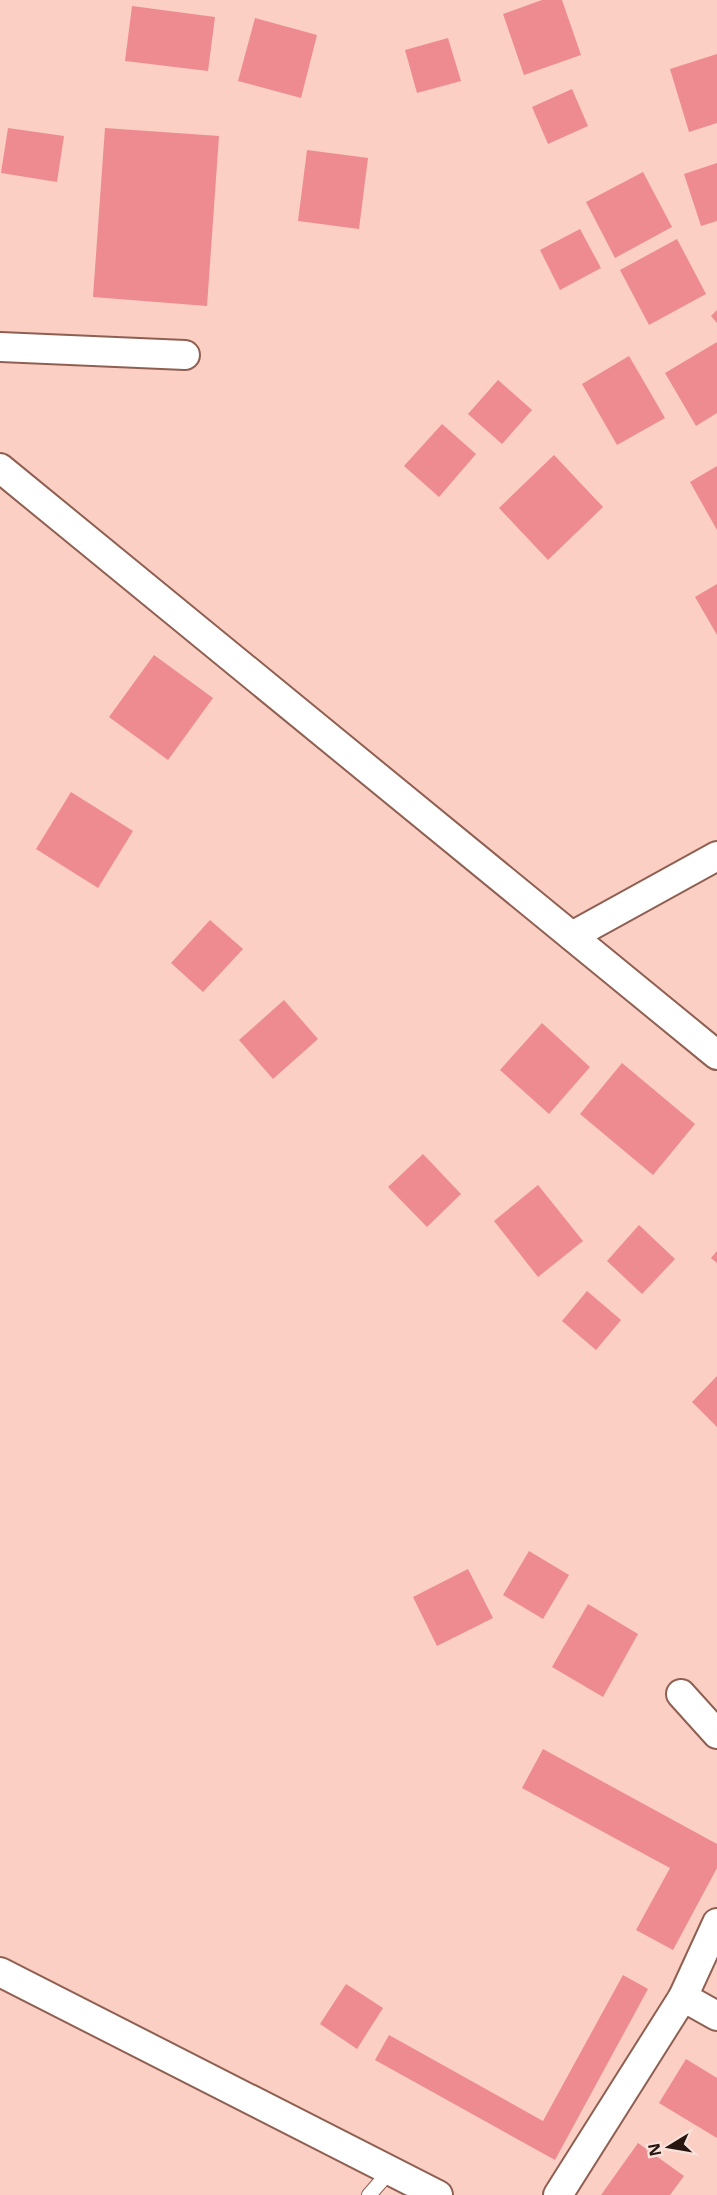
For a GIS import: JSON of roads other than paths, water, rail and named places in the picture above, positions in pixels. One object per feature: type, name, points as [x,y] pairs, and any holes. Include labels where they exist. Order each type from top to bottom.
[{"type":"street","points":[[0,347],[185,355]]},
{"type":"street","points":[[0,468],[717,1055]]},
{"type":"street","points":[[572,936],[717,855]]},
{"type":"street","points":[[681,1694],[717,1734]]},
{"type":"street","points":[[558,2195],[683,1997],[717,1923]]},
{"type":"street","points":[[0,1971],[438,2195]]},
{"type":"street","points":[[683,1997],[717,2016]]},
{"type":"lane","points":[[369,2195],[390,2170]]}]
